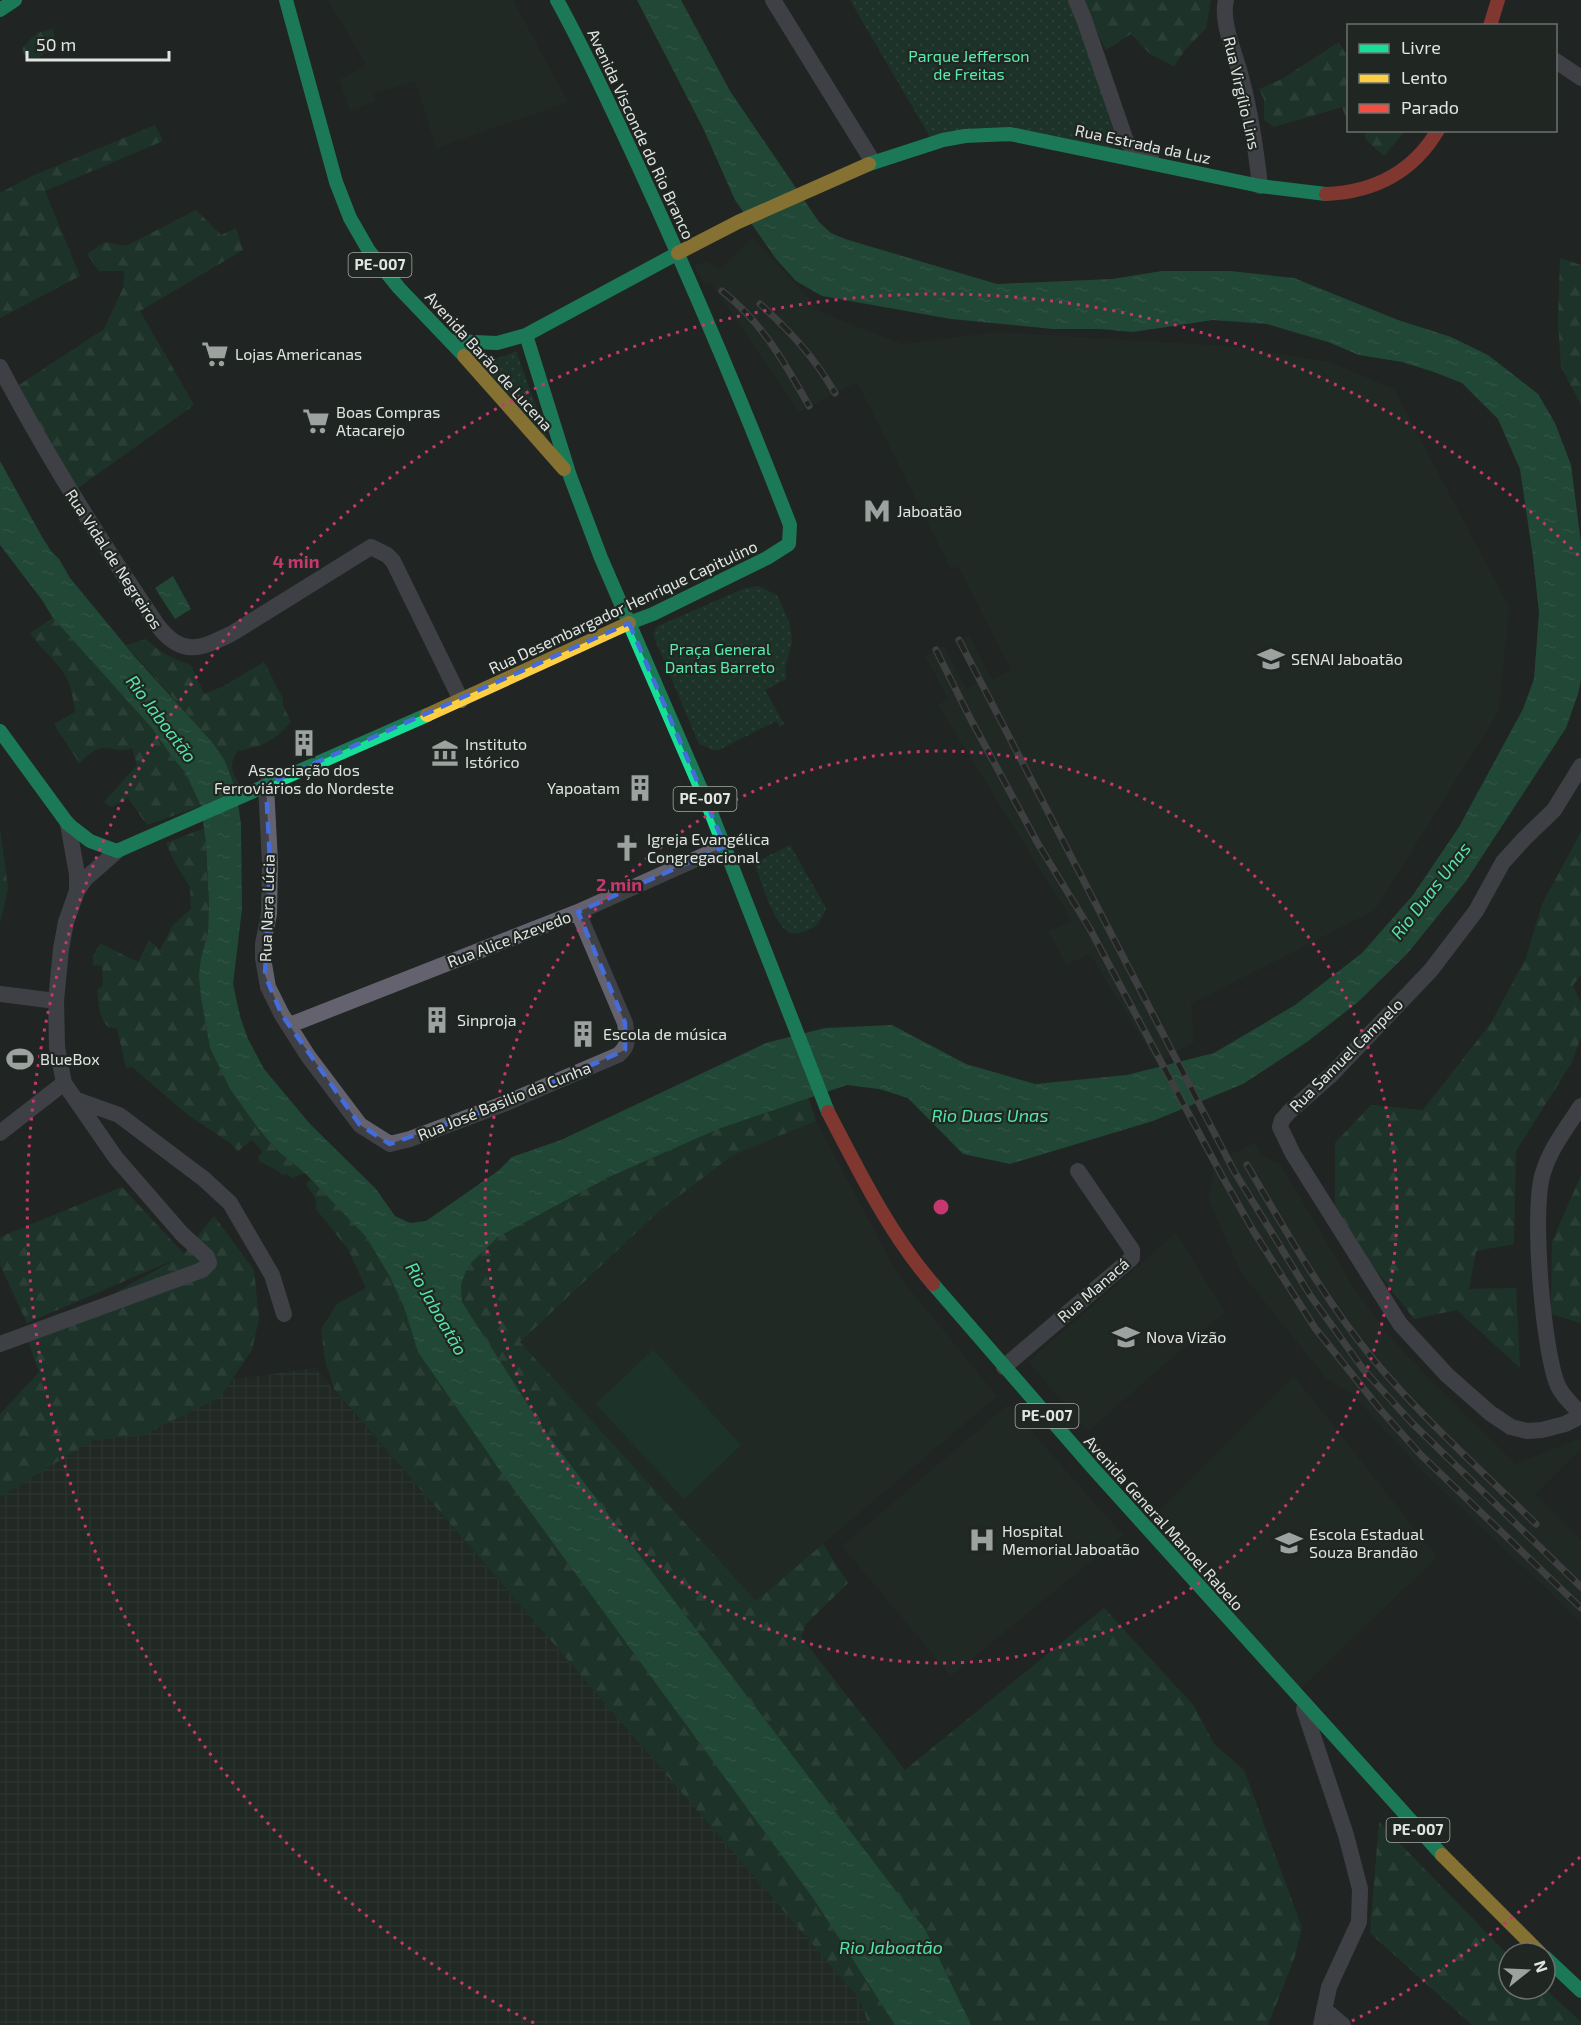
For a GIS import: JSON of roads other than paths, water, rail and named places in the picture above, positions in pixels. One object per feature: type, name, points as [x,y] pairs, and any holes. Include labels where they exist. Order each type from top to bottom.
[{"type":"main road","points":[[0,10],[15,0]]},
{"type":"main road","name":"Avenida Barão de Lucena","points":[[286,0],[336,182],[350,218],[369,251],[384,271],[451,340],[570,476]]},
{"type":"main road","name":"Avenida Visconde do Rio Branco","points":[[451,340],[495,345],[506,343],[526,335],[678,252],[582,46],[557,0]]},
{"type":"main road","points":[[1496,23],[1498,0]]},
{"type":"main road","name":"Rua Estrada da Luz","points":[[678,252],[738,222],[873,162],[943,140],[965,136],[1010,134],[1260,186],[1322,194],[1349,193],[1381,183],[1401,171],[1428,147],[1437,132]]},
{"type":"main road","name":"Rua Desembargador Henrique Capitulino","points":[[117,851],[653,614],[767,558],[789,544],[787,515],[745,408],[678,252]]},
{"type":"main road","name":"Avenida Barão de Lucena","points":[[526,335],[570,476],[789,1008]]},
{"type":"main road","points":[[0,731],[68,824],[93,843],[117,851]]},
{"type":"main road","name":"Avenida General Manoel Rabelo","points":[[789,1008],[825,1105],[869,1190],[910,1255],[927,1277],[1004,1367],[1302,1702],[1428,1840],[1528,1941]]},
{"type":"main road","points":[[1557,1968],[1581,1991]]},
{"type":"street","points":[[773,0],[873,162]]},
{"type":"street","points":[[1076,0],[1126,141],[1134,148],[1167,158],[1171,166]]},
{"type":"street","name":"Rua Virgílio Lins","points":[[1226,0],[1224,11],[1226,25],[1254,131],[1260,186]]},
{"type":"street","points":[[1557,62],[1581,78]]},
{"type":"street","name":"Rua Vidal de Negreiros","points":[[0,367],[20,406],[85,516],[158,626],[172,641],[191,649],[223,638],[371,547],[387,555],[393,561],[461,700]]},
{"type":"street","name":"Rua Samuel Campelo","points":[[1581,766],[1554,810],[1503,862],[1476,911],[1431,970],[1331,1075],[1289,1112],[1282,1120],[1280,1127],[1293,1154],[1400,1324],[1447,1375],[1490,1413],[1511,1426],[1527,1431],[1565,1424],[1581,1415]]},
{"type":"street","name":"Rua Nara Lúcia","points":[[266,785],[270,862],[269,914],[263,944],[263,958],[268,987],[282,1015],[290,1025]]},
{"type":"street","points":[[68,824],[77,874],[77,891]]},
{"type":"street","name":"Rua Alice Azevedo","points":[[290,1025],[578,912],[724,846]]},
{"type":"street","points":[[0,1344],[202,1270],[209,1263],[207,1257],[182,1234],[116,1158],[64,1083],[57,1047],[56,1001],[64,931],[72,900],[77,891],[85,879],[117,851]]},
{"type":"street","name":"Rua José Basilio da Cunha","points":[[290,1025],[308,1056],[360,1125],[390,1144],[410,1139],[506,1103],[618,1055],[625,1050],[628,1043],[625,1023],[578,912]]},
{"type":"street","points":[[0,994],[56,1001]]},
{"type":"street","points":[[0,1133],[64,1083]]},
{"type":"street","points":[[77,1100],[119,1115],[204,1179],[230,1203],[272,1275],[284,1314]]},
{"type":"street","points":[[1581,1106],[1562,1135],[1542,1174],[1538,1222],[1548,1349],[1558,1388],[1581,1415]]},
{"type":"street","name":"Rua Manacá","points":[[1004,1367],[1132,1258],[1132,1250],[1078,1171]]},
{"type":"street","points":[[1302,1702],[1346,1835],[1359,1889],[1359,1922],[1329,1987],[1322,2017],[1343,2025]]},
{"type":"water","points":[[637,0],[681,0],[730,91],[819,222],[831,233],[997,284],[1112,279],[1162,271],[1230,271],[1294,278],[1398,320],[1451,337],[1488,355],[1538,394],[1555,423],[1571,465],[1581,543],[1581,680],[1566,728],[1466,881],[1407,954],[1358,1002],[1307,1042],[1243,1084],[1153,1121],[1010,1164],[963,1154],[908,1098],[879,1089],[847,1085],[718,1129],[609,1177],[498,1237],[466,1271],[461,1285],[462,1302],[547,1434],[925,1929],[971,2025],[895,2025],[815,1901],[499,1469],[418,1352],[404,1307],[389,1275],[366,1237],[305,1173],[280,1153],[260,1131],[230,1089],[210,1048],[201,997],[199,976],[208,933],[209,904],[206,843],[201,806],[185,772],[151,727],[53,618],[0,545],[0,461],[41,535],[70,578],[136,658],[213,743],[225,761],[236,790],[241,824],[242,909],[233,984],[248,1039],[264,1069],[310,1124],[376,1189],[395,1216],[410,1223],[426,1221],[498,1171],[512,1157],[561,1140],[766,1043],[825,1028],[892,1025],[966,1064],[1035,1084],[1127,1075],[1214,1053],[1295,1005],[1362,953],[1413,895],[1459,827],[1523,709],[1534,679],[1539,613],[1520,469],[1498,419],[1462,383],[1402,362],[1359,355],[1328,342],[1267,324],[1213,320],[1133,332],[1053,329],[951,319],[822,296],[796,281],[776,259],[735,200],[703,128]]},
{"type":"water","points":[[173,576],[191,609],[175,619],[155,588]]},
{"type":"railway","points":[[722,291],[760,329],[809,406]]},
{"type":"railway","points":[[760,304],[801,346],[835,393]]},
{"type":"railway","points":[[959,640],[1234,1171],[1310,1295],[1363,1369],[1411,1422],[1581,1587]]},
{"type":"railway","points":[[936,650],[1037,842],[1090,929],[1222,1176],[1254,1232],[1315,1328],[1379,1408],[1421,1455],[1581,1608]]},
{"type":"railway","points":[[1247,1165],[1322,1289],[1373,1359],[1432,1423],[1536,1524]]},
{"type":"place","name":"Lojas Americanas","points":[[215,354]]},
{"type":"place","name":"Boas Compras Atacarejo","points":[[316,421]]},
{"type":"place","name":"Jaboatão","points":[[877,511]]},
{"type":"place","name":"SENAI Jaboatão","points":[[1271,659]]},
{"type":"place","name":"Associação dos Ferroviários do Nordeste","points":[[304,743]]},
{"type":"place","name":"Instituto Istórico","points":[[445,753]]},
{"type":"place","name":"Yapoatam","points":[[640,788]]},
{"type":"place","name":"Igreja Evangélica Congregacional","points":[[627,848]]},
{"type":"place","name":"Sinproja","points":[[437,1020]]},
{"type":"place","name":"Escola de música","points":[[583,1034]]},
{"type":"place","name":"BlueBox","points":[[20,1059]]},
{"type":"place","name":"Nova Vizão","points":[[1126,1337]]},
{"type":"place","name":"Hospital Memorial Jaboatão","points":[[982,1540]]},
{"type":"place","name":"Escola Estadual Souza Brandão","points":[[1289,1543]]},
{"type":"park label","name":"Parque Jefferson de Freitas","points":[[969,65]]},
{"type":"park label","name":"Praça General Dantas Barreto","points":[[720,658]]},
{"type":"water label","name":"Rio Jaboatão","points":[[161,719]]},
{"type":"water label","name":"Rio Duas Unas","points":[[1431,891]]},
{"type":"water label","name":"Rio Duas Unas","points":[[990,1116]]},
{"type":"water label","name":"Rio Jaboatão","points":[[436,1309]]},
{"type":"water label","name":"Rio Jaboatão","points":[[891,1948]]}]
